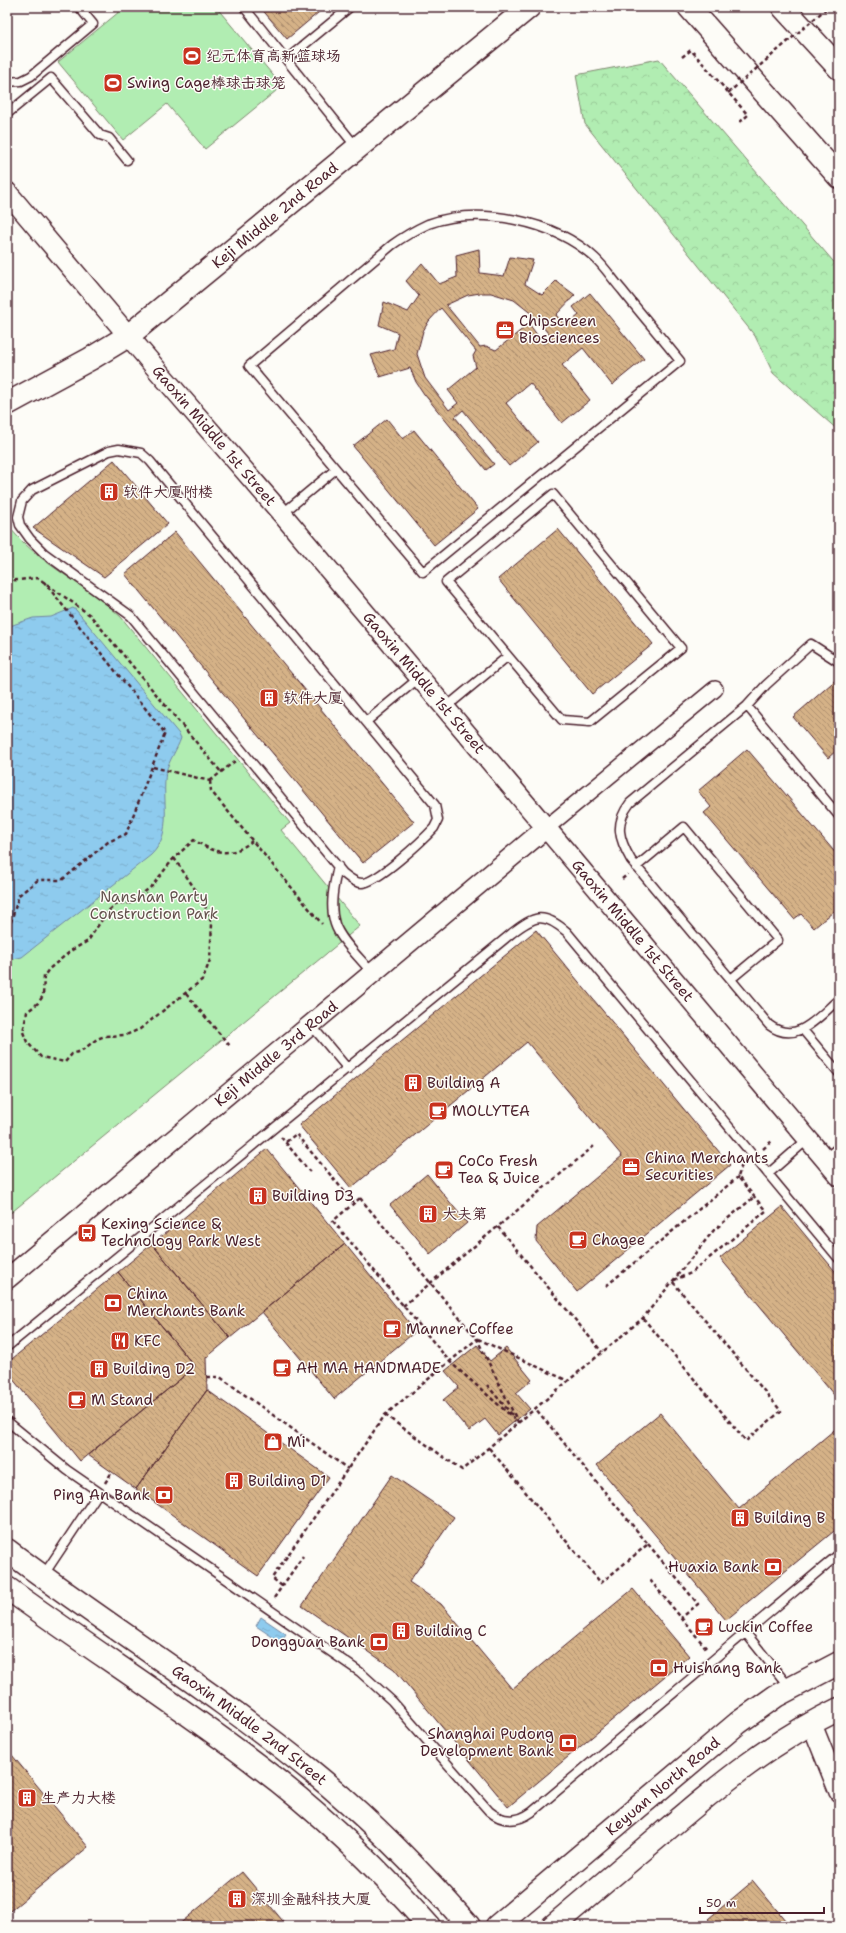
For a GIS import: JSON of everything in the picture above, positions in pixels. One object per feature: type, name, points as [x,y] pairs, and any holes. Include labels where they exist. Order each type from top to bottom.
[{"type":"main road","name":"Keji Middle 2nd Road","points":[[7,404],[90,359],[128,336],[530,7]]},
{"type":"main road","points":[[689,7],[839,177]]},
{"type":"main road","points":[[783,7],[838,67]]},
{"type":"main road","name":"Gaoxin Middle 2nd Street","points":[[7,1550],[42,1577],[239,1716],[310,1770],[367,1819],[428,1879],[469,1926]]},
{"type":"main road","name":"Gaoxin Middle 2nd Street","points":[[7,1588],[264,1770],[311,1808],[367,1860],[430,1926]]},
{"type":"main road","name":"Keyuan North Road","points":[[497,1926],[738,1722],[776,1696],[839,1663]]},
{"type":"main road","points":[[553,1926],[719,1786],[770,1747],[811,1722],[839,1708]]},
{"type":"street","name":"Gaoxin Middle 1st Street","points":[[7,192],[128,336],[282,514],[839,1176]]},
{"type":"street","points":[[546,828],[715,689]]},
{"type":"street","name":"Keji Middle 3rd Road","points":[[7,1279],[546,828]]},
{"type":"street","points":[[811,1722],[839,1792]]},
{"type":"lane","points":[[7,82],[21,81],[31,76],[93,24],[79,7]]},
{"type":"lane","points":[[244,7],[358,148]]},
{"type":"lane","points":[[287,59],[350,7]]},
{"type":"lane","points":[[7,114],[51,78],[100,135],[109,138],[127,160]]},
{"type":"lane","points":[[473,217],[525,221],[550,230],[576,243],[595,258],[680,361],[423,572],[336,469],[249,366],[392,245],[409,232],[430,224],[473,217]]},
{"type":"lane","points":[[119,449],[141,453],[150,461],[430,797],[438,812],[438,820],[428,835],[377,878],[370,882],[362,883],[352,880],[338,866],[244,753],[131,616],[44,553],[30,539],[20,525],[18,518],[19,509],[25,495],[109,451],[119,449]]},
{"type":"lane","points":[[282,514],[336,469]]},
{"type":"lane","points":[[554,494],[681,648],[590,722],[562,720],[508,656],[446,582],[554,494]]},
{"type":"lane","points":[[839,662],[811,644],[766,685],[747,706],[630,803],[624,811],[620,829],[621,839],[636,867],[769,1024],[776,1030],[786,1033],[803,1030],[839,1000]]},
{"type":"lane","points":[[445,708],[508,656]]},
{"type":"lane","points":[[367,721],[419,678]]},
{"type":"lane","points":[[747,706],[839,816]]},
{"type":"lane","points":[[636,867],[684,827],[778,940],[732,980]]},
{"type":"lane","points":[[338,866],[332,900],[335,924],[339,932],[372,973]]},
{"type":"lane","points":[[7,1347],[275,1129],[512,933],[536,918],[546,918],[556,922],[567,932],[839,1259]]},
{"type":"lane","points":[[311,1025],[348,1069]]},
{"type":"lane","points":[[803,1030],[839,1073]]},
{"type":"lane","points":[[768,1174],[808,1139]]},
{"type":"lane","points":[[824,1159],[839,1147]]},
{"type":"lane","points":[[7,1421],[67,1470],[340,1657],[376,1685],[489,1811],[495,1816],[508,1820],[524,1818],[532,1812],[839,1554]]},
{"type":"lane","points":[[42,1577],[99,1492]]},
{"type":"lane","points":[[745,1632],[790,1688]]},
{"type":"path","points":[[728,93],[828,7]]},
{"type":"path","points":[[682,57],[692,50],[748,115],[739,123]]},
{"type":"path","points":[[7,581],[38,578],[90,615],[221,772]]},
{"type":"path","points":[[7,928],[10,925],[19,895],[38,880],[62,880],[108,842],[126,834],[165,735],[164,730],[44,582]]},
{"type":"path","points":[[210,781],[244,753]]},
{"type":"path","points":[[153,767],[210,781]]},
{"type":"path","points":[[210,781],[211,791],[325,928]]},
{"type":"path","points":[[174,858],[203,901],[212,924],[211,948],[207,971],[199,983],[136,1032],[126,1035],[104,1036],[97,1039],[81,1051],[72,1054],[65,1062],[40,1057],[27,1042],[23,1032],[26,1012],[43,996],[43,981],[46,972],[72,950],[88,941],[107,912],[118,903],[131,903],[152,886],[174,858],[194,840],[215,851],[223,852],[243,848],[252,841]]},
{"type":"path","points":[[186,994],[230,1046]]},
{"type":"path","points":[[275,1129],[310,1172]]},
{"type":"path","points":[[286,1142],[296,1134],[354,1203]]},
{"type":"path","points":[[403,1306],[594,1146]]},
{"type":"path","points":[[606,1286],[738,1177]]},
{"type":"path","points":[[386,1415],[462,1470],[643,1318],[714,1230],[754,1197]]},
{"type":"path","points":[[360,1198],[477,1339],[518,1422],[450,1362],[332,1221],[360,1198]]},
{"type":"path","points":[[672,1281],[691,1273],[766,1211]]},
{"type":"path","points":[[498,1227],[602,1352]]},
{"type":"path","points":[[643,1318],[746,1441],[781,1411],[672,1281]]},
{"type":"path","points":[[282,1586],[272,1578],[386,1415],[477,1339]]},
{"type":"path","points":[[477,1339],[568,1381]]},
{"type":"path","points":[[207,1377],[220,1377],[348,1469]]},
{"type":"path","points":[[487,1385],[518,1422]]},
{"type":"path","points":[[535,1408],[698,1604],[681,1618]]},
{"type":"path","points":[[489,1448],[601,1582],[648,1544]]},
{"type":"path","points":[[268,1607],[303,1556]]},
{"type":"path","points":[[650,1580],[714,1658]]},
{"type":"green space","name":"纪元体育高新篮球场","points":[[125,7],[216,7],[282,86],[205,149],[167,104],[123,140],[58,62]]},
{"type":"green space","points":[[659,59],[839,268],[839,431],[773,373],[755,336],[585,124],[576,75]]},
{"type":"green space","name":"Nanshan Party Construction Park","points":[[7,524],[32,551],[107,605],[121,617],[290,823],[281,830],[360,926],[7,1216]]},
{"type":"water","points":[[73,608],[181,738],[166,772],[165,826],[158,846],[151,855],[22,957],[13,959],[7,956],[7,627],[33,618],[51,617]]},
{"type":"water","points":[[261,1617],[286,1634],[280,1642],[256,1626]]},
{"type":"building","points":[[260,7],[325,7],[287,39]]},
{"type":"building","points":[[479,249],[480,273],[504,276],[510,257],[533,260],[525,284],[542,295],[556,281],[575,295],[556,315],[566,326],[579,315],[573,307],[590,293],[644,359],[612,385],[583,348],[562,365],[590,400],[562,423],[530,383],[506,403],[538,442],[509,466],[463,410],[455,417],[494,464],[486,470],[424,394],[416,382],[410,368],[380,377],[371,355],[394,349],[398,333],[379,325],[384,302],[408,312],[419,296],[406,281],[422,263],[439,284],[457,277],[456,255]],"holes":[[[491,293],[514,300],[533,315],[552,338],[544,344],[529,324],[496,350],[486,346],[480,347],[446,305],[468,295]],[[441,308],[476,351],[473,356],[476,367],[448,390],[458,403],[449,410],[425,378],[417,354],[423,331],[429,321]]]},
{"type":"building","points":[[387,419],[403,439],[414,430],[478,509],[434,545],[353,446]]},
{"type":"building","name":"软件大厦附楼","points":[[114,460],[168,524],[104,577],[33,528]]},
{"type":"building","points":[[558,529],[653,644],[592,694],[498,579]]},
{"type":"building","name":"软件大厦","points":[[175,532],[414,822],[363,863],[125,574]]},
{"type":"building","points":[[839,677],[839,751],[838,749],[828,758],[793,717]]},
{"type":"building","points":[[747,749],[839,857],[839,907],[814,928],[801,914],[794,919],[704,813],[711,807],[698,791]]},
{"type":"building","name":"Building A","points":[[536,930],[730,1165],[577,1292],[536,1241],[537,1227],[622,1156],[527,1042],[351,1188],[299,1125]]},
{"type":"building","name":"Building D3","points":[[267,1149],[345,1244],[230,1338],[152,1244]]},
{"type":"building","name":"大夫第","points":[[427,1174],[467,1223],[430,1254],[390,1205]]},
{"type":"building","points":[[782,1207],[839,1276],[839,1401],[720,1258]]},
{"type":"building","points":[[152,1244],[230,1338],[206,1358],[207,1390],[136,1489],[88,1455],[195,1367],[118,1272]]},
{"type":"building","points":[[345,1244],[416,1331],[334,1399],[262,1312]]},
{"type":"building","name":"Building D2","points":[[118,1272],[195,1367],[80,1461],[7,1372],[7,1363]]},
{"type":"building","points":[[477,1345],[490,1361],[506,1348],[532,1380],[516,1393],[530,1409],[498,1435],[485,1419],[469,1431],[443,1400],[459,1387],[445,1371]]},
{"type":"building","name":"Building D1","points":[[207,1390],[329,1477],[258,1576],[136,1489]]},
{"type":"building","name":"Building B","points":[[660,1413],[739,1509],[839,1426],[839,1527],[726,1620],[597,1465]]},
{"type":"building","name":"Building C","points":[[392,1475],[454,1517],[409,1582],[441,1604],[512,1689],[633,1589],[689,1656],[508,1807],[394,1669],[302,1606]]},
{"type":"building","name":"生产力大楼","points":[[7,1749],[88,1847],[10,1911],[7,1907]]},
{"type":"building","name":"深圳金融科技大厦","points":[[242,1872],[287,1926],[177,1926]]},
{"type":"building","points":[[753,1881],[790,1926],[710,1926],[713,1924],[708,1919]]},
{"type":"place","name":"纪元体育高新篮球场","points":[[192,56]]},
{"type":"place","name":"Swing Cage棒球击球笼","points":[[113,83]]},
{"type":"place","name":"Chipscreen Biosciences","points":[[505,330]]},
{"type":"place","name":"软件大厦附楼","points":[[109,492]]},
{"type":"place","name":"软件大厦","points":[[269,698]]},
{"type":"place","name":"Building A","points":[[413,1083]]},
{"type":"place","name":"MOLLYTEA","points":[[438,1111]]},
{"type":"place","name":"China Merchants Securities","points":[[631,1167]]},
{"type":"place","name":"CoCo Fresh Tea & Juice","points":[[444,1170]]},
{"type":"place","name":"Building D3","points":[[258,1196]]},
{"type":"place","name":"大夫第","points":[[428,1214]]},
{"type":"place","name":"Kexing Science & Technology Park West","points":[[87,1233]]},
{"type":"place","name":"Chagee","points":[[578,1240]]},
{"type":"place","name":"China Merchants Bank","points":[[113,1303]]},
{"type":"place","name":"Manner Coffee","points":[[392,1329]]},
{"type":"place","name":"KFC","points":[[120,1341]]},
{"type":"place","name":"AH MA HANDMADE","points":[[282,1368]]},
{"type":"place","name":"Building D2","points":[[99,1369]]},
{"type":"place","name":"M Stand","points":[[77,1400]]},
{"type":"place","name":"Mi","points":[[273,1442]]},
{"type":"place","name":"Building D1","points":[[234,1481]]},
{"type":"place","name":"Ping An Bank","points":[[164,1495]]},
{"type":"place","name":"Building B","points":[[740,1518]]},
{"type":"place","name":"Huaxia Bank","points":[[773,1567]]},
{"type":"place","name":"Luckin Coffee","points":[[704,1627]]},
{"type":"place","name":"Building C","points":[[401,1631]]},
{"type":"place","name":"Dongguan Bank","points":[[379,1642]]},
{"type":"place","name":"Huishang Bank","points":[[659,1668]]},
{"type":"place","name":"Shanghai Pudong Development Bank","points":[[568,1743]]},
{"type":"place","name":"生产力大楼","points":[[27,1798]]},
{"type":"place","name":"深圳金融科技大厦","points":[[237,1899]]}]
